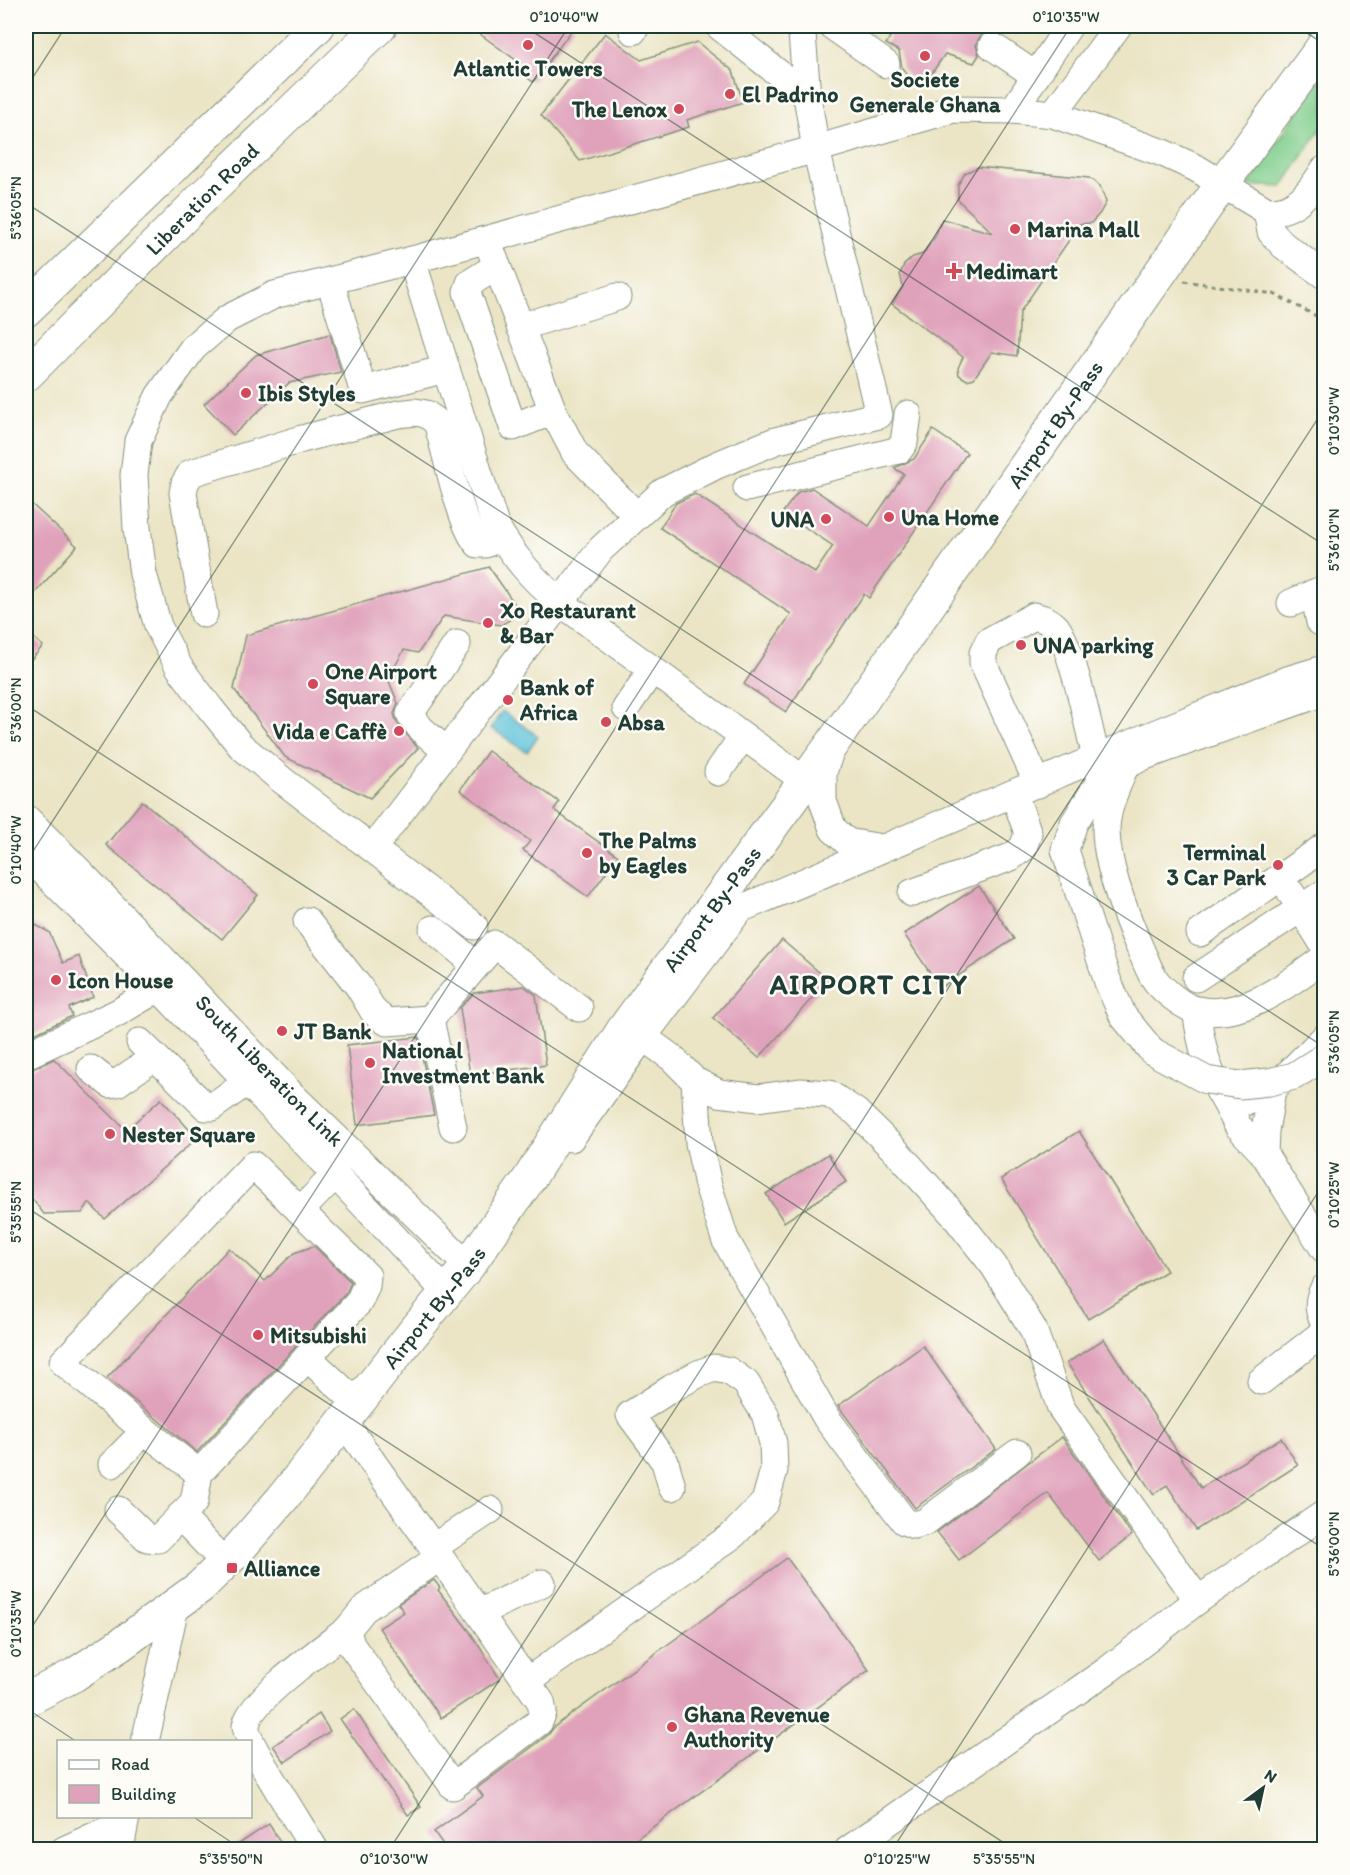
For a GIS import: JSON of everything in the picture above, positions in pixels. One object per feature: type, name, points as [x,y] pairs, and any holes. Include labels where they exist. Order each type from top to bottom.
[{"type":"main road","name":"Liberation Road","points":[[26,310],[318,26]]},
{"type":"main road","name":"Liberation Road","points":[[26,375],[212,189],[380,26]]},
{"type":"main road","name":"Airport By-Pass","points":[[26,1700],[74,1675],[175,1606],[200,1587],[225,1563],[282,1499],[468,1266],[633,1034],[805,781],[1222,184],[1324,45]]},
{"type":"street","points":[[719,26],[807,96]]},
{"type":"street","points":[[832,26],[886,64]]},
{"type":"street","points":[[1013,110],[1069,26]]},
{"type":"street","points":[[1053,114],[1118,26]]},
{"type":"street","points":[[373,848],[601,549],[663,492],[717,465],[775,441],[879,415],[816,149],[797,28]]},
{"type":"street","points":[[992,46],[1036,76]]},
{"type":"street","points":[[474,926],[282,780],[241,746],[179,667],[158,626],[143,574],[136,528],[134,474],[138,441],[159,396],[193,348],[228,319],[274,295],[486,240],[953,109],[1013,110],[1053,114],[1162,153],[1196,168],[1266,211],[1280,212],[1291,208],[1321,179]]},
{"type":"street","points":[[1266,211],[1271,232],[1283,245],[1324,275]]},
{"type":"street","points":[[486,240],[553,411],[574,453],[637,516]]},
{"type":"street","points":[[412,260],[495,525],[511,553],[535,581],[560,602],[805,781]]},
{"type":"street","points":[[497,266],[470,283],[467,292],[513,427],[553,411]]},
{"type":"street","points":[[330,281],[363,390],[446,369]]},
{"type":"street","points":[[520,327],[617,297]]},
{"type":"street","points":[[204,614],[183,493],[185,483],[191,473],[302,439],[398,414],[415,412],[426,414],[437,422],[460,505],[472,537],[478,544],[485,544],[502,537]]},
{"type":"street","points":[[747,488],[899,450],[904,443],[908,414]]},
{"type":"street","points":[[1310,595],[1320,622]]},
{"type":"street","points":[[912,893],[1011,857],[1023,848],[1028,832],[1026,789],[983,663],[983,653],[989,641],[1034,616],[1044,618],[1056,627],[1066,645],[1096,758]]},
{"type":"street","points":[[446,751],[421,729],[410,714],[458,644]]},
{"type":"street","points":[[1198,1600],[1061,1408],[1032,1329],[994,1266],[953,1214],[897,1152],[856,1112],[829,1094],[800,1092],[769,1098],[739,1097],[719,1093],[695,1081],[672,1058],[633,1034],[740,909],[1096,758],[1284,681],[1324,669]]},
{"type":"street","points":[[626,708],[652,670]]},
{"type":"street","points":[[1324,692],[1142,757],[1125,766],[1097,786],[1074,823],[1065,850],[1108,982],[1123,1016],[1152,1051],[1206,1080],[1240,1085],[1269,1082],[1294,1076],[1324,1057]]},
{"type":"street","points":[[718,772],[743,736]]},
{"type":"street","points":[[832,744],[823,772],[823,801],[833,829],[848,842],[882,848]]},
{"type":"street","points":[[1125,766],[1110,803],[1106,831],[1111,862],[1125,912],[1153,978],[1175,999],[1197,1010],[1229,1010],[1253,1003],[1279,990],[1324,958]]},
{"type":"street","name":"South Liberation Link","points":[[26,818],[292,1096],[468,1266]]},
{"type":"street","points":[[1200,933],[1324,847]]},
{"type":"street","name":"South Liberation Link","points":[[26,854],[159,988],[446,1292]]},
{"type":"street","points":[[1281,877],[1324,945]]},
{"type":"street","points":[[1197,978],[1324,893]]},
{"type":"street","points":[[307,921],[381,1016],[430,1019]]},
{"type":"street","points":[[433,929],[476,965]]},
{"type":"street","points":[[430,1019],[495,944],[579,1008]]},
{"type":"street","points":[[26,1055],[117,1013],[159,988]]},
{"type":"street","points":[[1197,1010],[1202,1050],[1214,1084],[1238,1126],[1264,1154],[1324,1248]]},
{"type":"street","points":[[430,1019],[453,1127]]},
{"type":"street","points":[[1225,1101],[1252,1102],[1272,1090],[1324,1038]]},
{"type":"street","points":[[91,1069],[110,1084],[117,1083],[148,1049],[206,1107],[212,1107],[248,1081]]},
{"type":"street","points":[[695,1081],[699,1143],[708,1185],[725,1239],[827,1419],[904,1521],[914,1525],[925,1522],[1017,1453]]},
{"type":"street","points":[[1264,1154],[1265,1131],[1272,1090]]},
{"type":"street","points":[[117,1510],[147,1538],[158,1539],[194,1502],[199,1473],[359,1302],[366,1286],[367,1276],[254,1165],[63,1362],[199,1473]]},
{"type":"street","points":[[300,1211],[336,1174]]},
{"type":"street","points":[[1324,1288],[1319,1297],[1318,1308],[1324,1322]]},
{"type":"street","points":[[1261,1381],[1324,1332]]},
{"type":"street","points":[[307,1357],[351,1413],[437,1552],[541,1702],[543,1712],[539,1722],[457,1793],[351,1645],[347,1630]]},
{"type":"street","points":[[526,1682],[733,1534],[765,1502],[774,1470],[773,1443],[765,1414],[746,1383],[729,1371],[714,1368],[698,1374],[630,1415],[665,1462],[672,1487]]},
{"type":"street","points":[[112,1464],[145,1431]]},
{"type":"street","points":[[251,1740],[246,1728],[250,1715],[265,1696],[347,1630],[364,1610],[490,1510]]},
{"type":"street","points":[[848,1850],[1109,1669],[1198,1600],[1324,1514]]},
{"type":"street","points":[[180,1516],[225,1563]]},
{"type":"street","points":[[479,1613],[542,1582]]},
{"type":"street","points":[[145,1740],[175,1606]]},
{"type":"street","points":[[252,1743],[315,1850]]},
{"type":"street","points":[[64,1850],[126,1820]]},
{"type":"street","points":[[120,1850],[126,1820]]},
{"type":"path","points":[[1158,277],[1274,294],[1324,320]]},
{"type":"green space","points":[[1324,74],[1324,124],[1282,187],[1248,185]]},
{"type":"water","points":[[502,711],[538,736],[527,752],[491,728]]},
{"type":"building","name":"Atlantic Towers","points":[[469,26],[575,26],[533,82],[516,69],[520,63]]},
{"type":"building","points":[[871,26],[999,26],[995,31],[986,32],[979,38],[976,45],[979,55],[974,63],[945,54],[929,77],[918,80],[910,78],[902,68],[899,51],[886,44],[890,37]]},
{"type":"building","points":[[605,33],[641,60],[697,42],[733,71],[743,102],[687,120],[689,127],[580,161],[541,115]]},
{"type":"building","points":[[978,167],[1089,178],[1100,186],[1106,202],[1091,223],[1080,224],[1020,312],[1017,356],[992,352],[974,378],[967,380],[959,375],[958,368],[963,357],[892,304],[903,287],[900,274],[904,265],[913,257],[923,254],[935,237],[942,219],[993,233],[958,200],[958,185],[965,173]]},
{"type":"building","name":"Ibis Styles","points":[[330,334],[341,372],[289,383],[233,435],[204,404],[256,355]]},
{"type":"building","points":[[933,430],[967,453],[869,598],[864,594],[786,712],[744,684],[791,614],[660,528],[676,503],[695,494],[815,573],[833,546],[783,512],[798,492],[812,488],[869,526],[904,474],[894,468],[914,459]]},
{"type":"building","points":[[26,499],[77,546],[26,603]]},
{"type":"building","name":"One Airport Square","points":[[489,567],[521,613],[501,625],[444,616],[418,653],[404,650],[388,679],[398,703],[394,714],[397,723],[418,748],[370,798],[285,757],[234,689],[246,635]]},
{"type":"building","points":[[26,631],[43,646],[26,665]]},
{"type":"building","points":[[488,751],[559,802],[554,810],[618,856],[588,897],[523,850],[530,841],[460,790]]},
{"type":"building","points":[[142,801],[258,895],[222,939],[106,845]]},
{"type":"building","points":[[979,886],[1014,939],[940,988],[904,934]]},
{"type":"building","name":"Icon House","points":[[26,920],[49,932],[63,963],[79,956],[93,997],[69,1008],[72,1016],[26,1038]]},
{"type":"building","points":[[782,940],[828,980],[759,1058],[713,1018]]},
{"type":"building","points":[[524,986],[536,995],[546,1065],[470,1075],[460,1008],[474,993]]},
{"type":"building","points":[[418,1037],[434,1115],[357,1125],[347,1045]]},
{"type":"building","name":"Nester Square","points":[[54,1059],[126,1130],[161,1099],[197,1138],[105,1219],[89,1203],[82,1213],[44,1214],[26,1191],[26,1074]]},
{"type":"building","points":[[1079,1131],[1167,1271],[1088,1319],[1001,1179]]},
{"type":"building","points":[[828,1154],[846,1182],[784,1222],[766,1194]]},
{"type":"building","points":[[314,1246],[351,1282],[346,1293],[197,1452],[107,1378],[229,1248],[265,1281],[294,1253]]},
{"type":"building","points":[[1104,1339],[1201,1488],[1281,1438],[1298,1465],[1196,1530],[1167,1485],[1153,1494],[1067,1363]]},
{"type":"building","points":[[923,1346],[996,1449],[915,1508],[838,1406]]},
{"type":"building","points":[[1062,1437],[1132,1535],[1099,1561],[1048,1493],[959,1560],[937,1532]]},
{"type":"building","name":"Ghana Revenue Authority","points":[[787,1558],[869,1670],[621,1850],[447,1850],[434,1832],[483,1796],[477,1788],[548,1735],[554,1727]]},
{"type":"building","points":[[434,1580],[440,1588],[438,1590],[470,1632],[500,1679],[441,1718],[379,1628],[404,1612],[398,1604]]},
{"type":"building","points":[[354,1709],[421,1807],[408,1815],[340,1719]]},
{"type":"building","points":[[319,1714],[330,1731],[285,1762],[273,1746]]},
{"type":"building","points":[[269,1824],[285,1850],[230,1850]]},
{"type":"place","name":"Atlantic Towers","points":[[528,45]]},
{"type":"place","name":"Societe Generale Ghana","points":[[925,56]]},
{"type":"place","name":"El Padrino","points":[[730,94]]},
{"type":"place","name":"The Lenox","points":[[679,109]]},
{"type":"place","name":"Marina Mall","points":[[1015,229]]},
{"type":"place","name":"Medimart","points":[[954,271]]},
{"type":"place","name":"Ibis Styles","points":[[246,393]]},
{"type":"place","name":"Una Home","points":[[889,517]]},
{"type":"place","name":"UNA","points":[[826,519]]},
{"type":"place","name":"Xo Restaurant & Bar","points":[[488,623]]},
{"type":"place","name":"UNA parking","points":[[1021,645]]},
{"type":"place","name":"One Airport Square","points":[[313,684]]},
{"type":"place","name":"Bank of Africa","points":[[508,700]]},
{"type":"place","name":"Absa","points":[[606,722]]},
{"type":"place","name":"Vida e Caffè","points":[[399,731]]},
{"type":"place","name":"The Palms by Eagles","points":[[587,853]]},
{"type":"place","name":"Terminal 3 Car Park","points":[[1278,865]]},
{"type":"place","name":"Icon House","points":[[56,980]]},
{"type":"place","name":"JT Bank","points":[[282,1031]]},
{"type":"place","name":"National Investment Bank","points":[[370,1063]]},
{"type":"place","name":"Nester Square","points":[[110,1134]]},
{"type":"place","name":"Mitsubishi","points":[[258,1335]]},
{"type":"place","name":"Alliance","points":[[232,1568]]},
{"type":"place","name":"Ghana Revenue Authority","points":[[672,1727]]},
{"type":"district","name":"AIRPORT CITY","points":[[869,984]]}]
